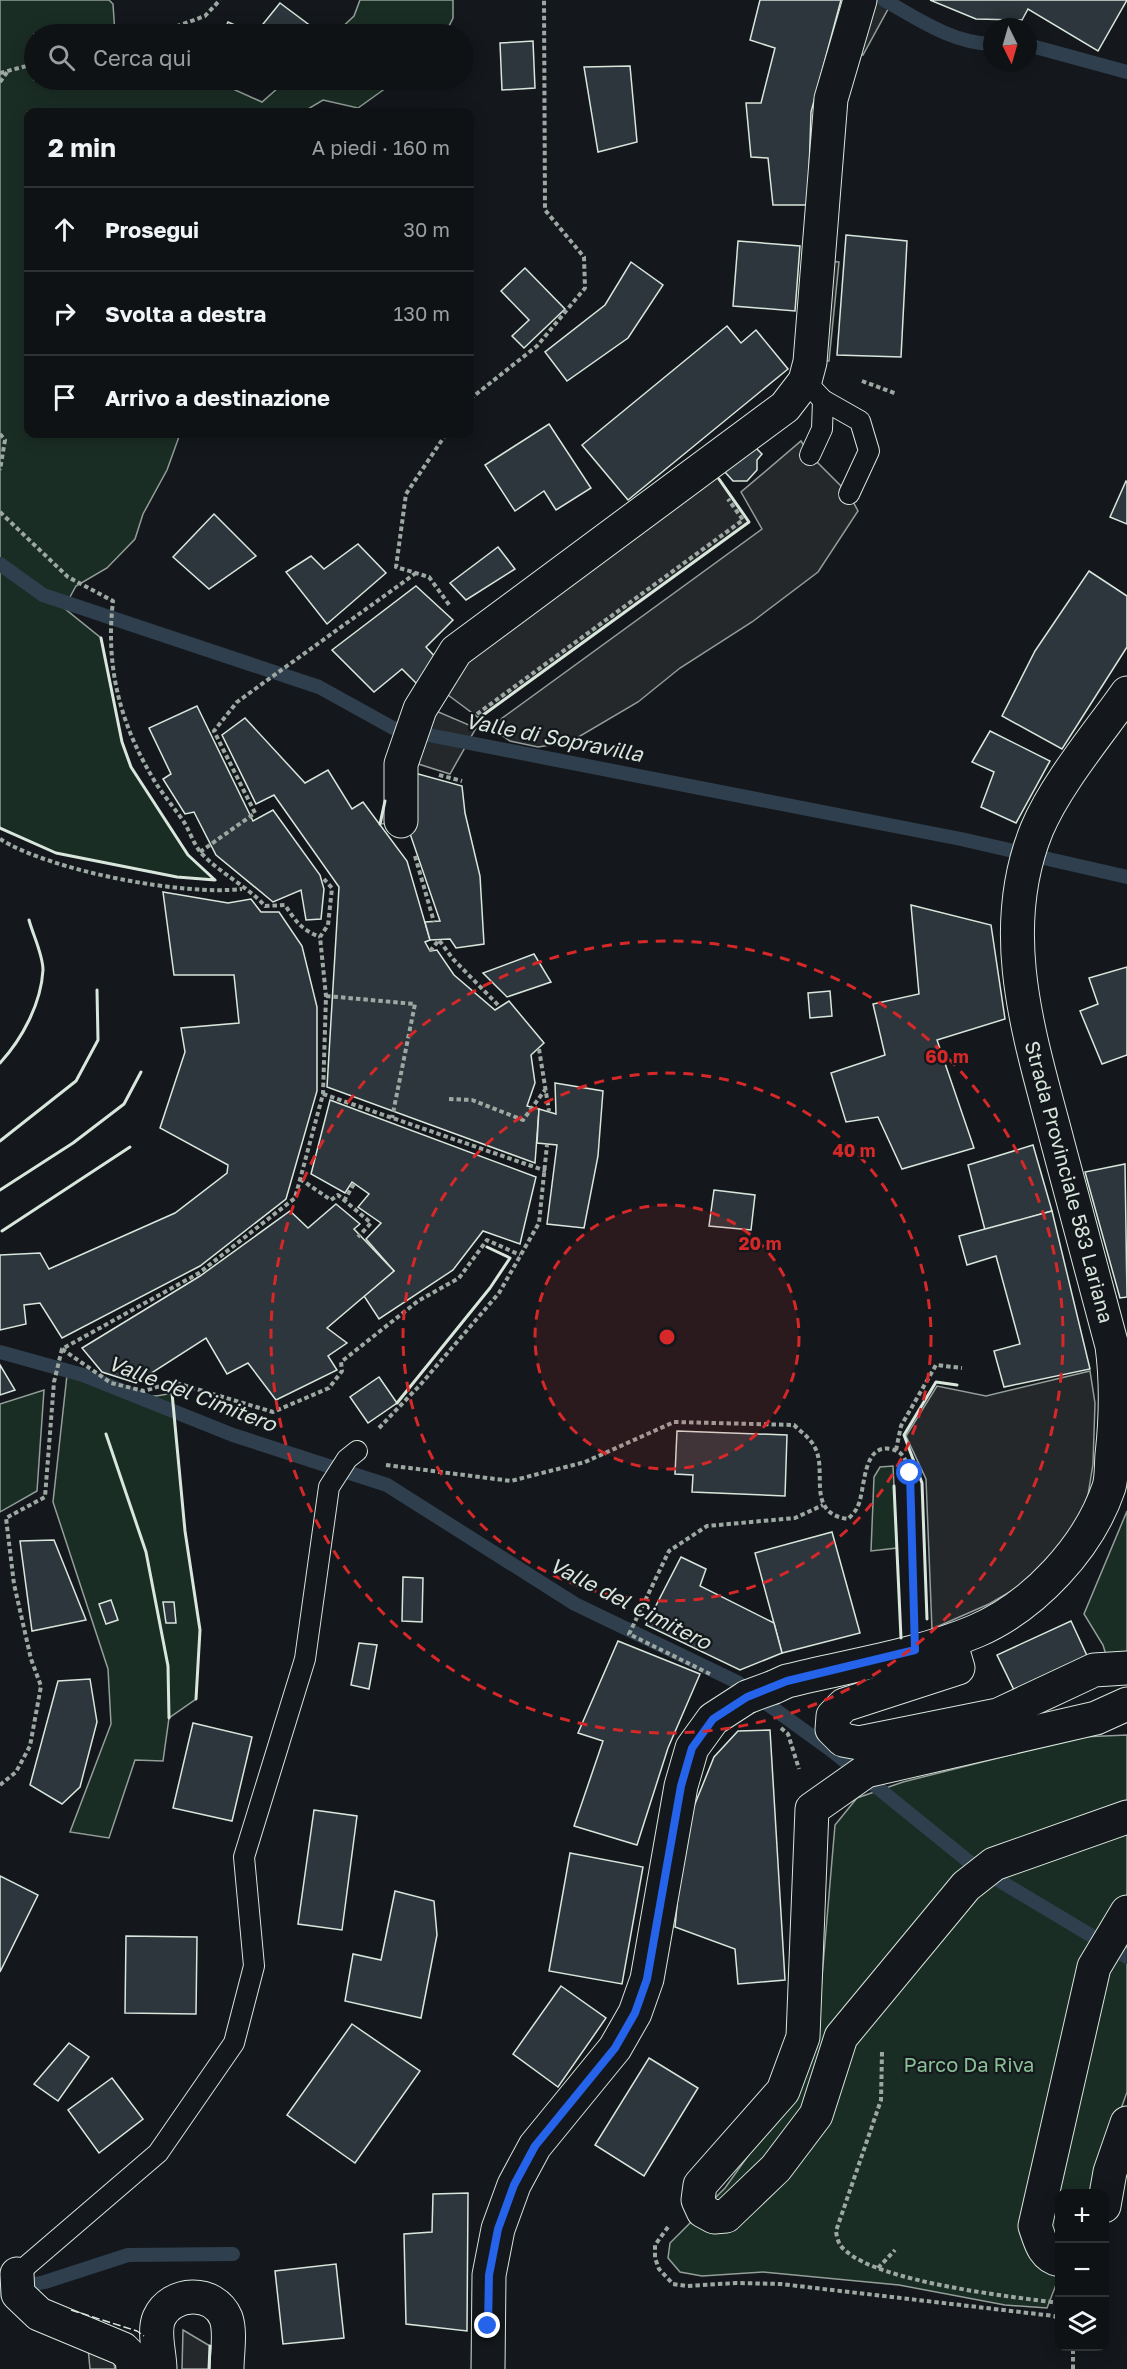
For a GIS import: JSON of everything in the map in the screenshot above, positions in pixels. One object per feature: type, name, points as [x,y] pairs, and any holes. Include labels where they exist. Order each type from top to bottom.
[{"type":"street","points":[[401,821],[401,764],[420,709],[456,651],[785,407],[814,391],[810,362],[831,99],[860,0]]},
{"type":"street","name":"Strada Provinciale 583 Lariana","points":[[488,2369],[489,2275],[498,2229],[514,2185],[535,2146],[615,2048],[635,2013],[647,1979],[681,1786],[692,1748],[713,1719],[760,1692],[787,1681],[950,1641],[978,1630],[1016,1609],[1063,1565],[1089,1529],[1109,1485],[1117,1387],[1112,1346],[1026,1023],[1017,966],[1017,911],[1024,869],[1037,829],[1050,803],[1127,693]]},
{"type":"street","points":[[950,1641],[958,1668],[844,1705],[833,1716],[832,1729],[843,1740],[859,1743],[998,1715],[1094,1670],[1127,1668]]},
{"type":"street","points":[[1127,1704],[1096,1718],[855,1779],[812,1809],[803,2037],[783,2091],[700,2185],[698,2200],[703,2211],[714,2217],[726,2216],[776,2168],[816,2115],[842,2037],[966,1886],[994,1864],[1127,1817]]},
{"type":"street","points":[[1055,2259],[1045,2251],[1035,2226],[1094,1967],[1123,1918]]},
{"type":"street","points":[[1107,2189],[1110,2172],[1127,2122]]},
{"type":"street","points":[[17,2284],[39,2314],[123,2349],[132,2358],[133,2369]]},
{"type":"street","points":[[160,2369],[158,2321],[164,2310],[173,2302],[184,2297],[197,2297],[209,2300],[225,2318],[228,2330],[227,2369]]},
{"type":"lane","points":[[810,454],[822,429],[814,391]]},
{"type":"lane","points":[[814,391],[860,421],[869,451],[849,494]]},
{"type":"lane","points":[[17,2284],[158,2153],[234,2043],[254,1966],[244,1857],[305,1659],[329,1487],[352,1455]]},
{"type":"path","points":[[183,24],[206,16],[220,0]]},
{"type":"path","points":[[474,396],[537,346],[585,288],[584,257],[545,210],[544,0]]},
{"type":"path","points":[[0,73],[24,66]]},
{"type":"path","points":[[0,82],[8,70]]},
{"type":"path","points":[[0,434],[4,440],[0,470]]},
{"type":"path","points":[[443,438],[406,494],[396,567],[429,577],[474,638]]},
{"type":"path","points":[[477,714],[743,520],[705,467]]},
{"type":"path","points":[[0,512],[68,577],[113,601],[110,631],[115,680],[125,724],[157,784],[184,823],[200,852],[243,889],[253,893],[265,906],[285,905],[305,932],[320,938]]},
{"type":"path","points":[[200,852],[255,813],[214,731],[237,702],[416,573]]},
{"type":"path","points":[[401,821],[412,848],[434,922]]},
{"type":"path","points":[[0,839],[50,862],[123,879],[220,892],[243,889]]},
{"type":"path","points":[[0,1785],[16,1772],[30,1746],[41,1686],[31,1659],[14,1584],[6,1518],[45,1497],[54,1382],[62,1349],[199,1273],[295,1198],[322,1094],[326,996],[320,938],[328,925],[332,888],[324,879]]},
{"type":"path","points":[[430,951],[440,940],[453,959],[500,1006]]},
{"type":"path","points":[[326,996],[415,1004],[392,1118]]},
{"type":"path","points":[[539,1049],[549,1111]]},
{"type":"path","points":[[449,1100],[472,1100],[523,1120],[545,1090]]},
{"type":"path","points":[[322,1094],[546,1171]]},
{"type":"path","points":[[548,1145],[539,1223],[499,1293],[421,1384],[352,1455],[389,1467],[512,1481],[585,1462],[674,1422],[794,1425],[815,1446],[823,1505],[834,1517],[848,1519],[857,1509],[869,1460],[877,1452],[887,1448],[896,1450],[905,1457],[910,1473],[915,1650]]},
{"type":"path","points":[[300,1179],[331,1200],[338,1196],[371,1223],[358,1237]]},
{"type":"path","points":[[344,1201],[355,1182]]},
{"type":"path","points":[[62,1349],[111,1383],[144,1391],[174,1382],[273,1412],[329,1388],[342,1371],[341,1362],[418,1301],[459,1278],[487,1240],[520,1256]]},
{"type":"path","points":[[896,1450],[901,1426],[936,1365],[962,1368]]},
{"type":"path","points":[[713,1675],[629,1634],[669,1551],[707,1526],[795,1518],[823,1505]]},
{"type":"path","points":[[772,1720],[788,1734],[812,1809]]},
{"type":"path","points":[[882,1988],[881,2100],[836,2231],[838,2241],[846,2252],[877,2269],[977,2292],[1055,2302]]},
{"type":"path","points":[[698,2200],[664,2231],[655,2245],[655,2258],[659,2270],[673,2284],[687,2286],[736,2283],[781,2284],[1055,2317]]},
{"type":"path","points":[[877,2269],[895,2250]]},
{"type":"path","points":[[1073,2351],[1073,2369]]},
{"type":"green space","points":[[0,0],[109,0],[113,4],[114,24],[24,24],[24,90],[235,90],[262,102],[276,90],[383,90],[358,108],[323,100],[310,108],[24,108],[24,438],[179,438],[167,470],[143,514],[135,539],[107,568],[76,586],[64,608],[101,638],[122,742],[131,767],[188,855],[215,880],[177,877],[56,853],[0,828]]},
{"type":"green space","points":[[360,0],[453,0],[453,18],[450,24],[346,24],[354,16]]},
{"type":"green space","points":[[68,1366],[117,1392],[142,1397],[172,1393],[185,1531],[200,1630],[196,1699],[169,1718],[163,1761],[135,1760],[109,1838],[70,1832],[111,1724],[108,1669],[53,1502]]},
{"type":"green space","points":[[44,1390],[37,1491],[0,1512],[0,1404]]},
{"type":"green space","points":[[893,1466],[897,1548],[871,1551],[874,1477],[880,1467]]},
{"type":"green space","points":[[1127,1511],[1127,1657],[1107,1658],[1103,1645],[1084,1614]]},
{"type":"green space","name":"Parco Da Riva","points":[[1127,1735],[1127,2092],[1092,2189],[1055,2189],[1055,2287],[1047,2308],[1005,2305],[899,2285],[763,2272],[702,2276],[680,2272],[668,2258],[670,2243],[725,2188],[794,2092],[819,2012],[835,1825],[857,1798],[903,1782],[1081,1737]]},
{"type":"shaded area","points":[[878,0],[893,0],[863,55],[851,50],[865,19]]},
{"type":"shaded area","points":[[826,261],[839,262],[829,361],[816,360]]},
{"type":"shaded area","points":[[801,441],[810,455],[849,494],[858,511],[818,572],[752,622],[680,668],[638,702],[570,742],[538,747],[510,741],[490,727],[762,529],[741,492]]},
{"type":"shaded area","points":[[697,456],[719,479],[749,522],[479,718],[448,695],[436,711],[476,728],[450,774],[412,762],[406,822],[380,824],[401,734],[419,686]]},
{"type":"shaded area","points":[[1090,1371],[1095,1403],[1093,1464],[1088,1495],[1073,1534],[1025,1583],[989,1604],[932,1629],[926,1479],[906,1436],[937,1386],[986,1396]]},
{"type":"shaded area","points":[[183,2330],[210,2346],[209,2369],[182,2369]]},
{"type":"shaded area","points":[[88,2347],[112,2353],[115,2369],[90,2369]]},
{"type":"building","points":[[760,0],[841,0],[811,112],[808,205],[773,205],[768,158],[751,157],[746,103],[761,103],[775,48],[750,40]]},
{"type":"building","points":[[930,0],[1127,0],[1098,51],[1028,9],[1023,18],[976,19]]},
{"type":"building","points":[[280,3],[308,24],[263,24]]},
{"type":"building","points":[[533,41],[535,88],[502,90],[500,43]]},
{"type":"building","points":[[630,66],[637,142],[598,152],[584,67]]},
{"type":"building","points":[[846,235],[907,241],[901,357],[837,355]]},
{"type":"building","points":[[738,241],[800,246],[795,311],[733,306]]},
{"type":"building","points":[[631,262],[663,285],[628,338],[567,381],[545,352],[605,305]]},
{"type":"building","points":[[525,268],[565,309],[524,348],[512,336],[529,320],[501,291]]},
{"type":"building","points":[[727,326],[741,343],[756,330],[788,369],[628,500],[582,445]]},
{"type":"building","points":[[549,424],[591,488],[556,510],[544,491],[515,511],[485,465]]},
{"type":"building","points":[[753,445],[762,454],[757,460],[757,470],[747,481],[733,481],[725,472]]},
{"type":"building","points":[[1127,482],[1127,524],[1110,517]]},
{"type":"building","points":[[214,514],[256,556],[209,589],[173,557]]},
{"type":"building","points":[[358,544],[386,573],[327,624],[286,572],[311,556],[324,569]]},
{"type":"building","points":[[498,547],[515,569],[466,600],[450,583]]},
{"type":"building","points":[[1089,571],[1127,596],[1127,647],[1062,749],[1002,716],[1035,651]]},
{"type":"building","points":[[416,586],[453,620],[426,647],[440,662],[419,686],[402,669],[374,692],[332,650]]},
{"type":"building","points":[[197,706],[253,821],[273,810],[320,875],[324,889],[321,919],[306,920],[301,890],[273,902],[216,855],[194,812],[185,814],[163,779],[171,774],[149,728]]},
{"type":"building","points":[[245,718],[305,783],[328,770],[352,809],[363,802],[407,861],[430,940],[425,942],[430,951],[437,950],[454,975],[495,1010],[509,1001],[544,1043],[531,1055],[535,1083],[527,1106],[539,1109],[535,1163],[327,1087],[339,887],[274,795],[256,804],[222,735]]},
{"type":"building","points":[[990,731],[1050,761],[1016,823],[981,807],[994,772],[972,762]]},
{"type":"building","points":[[411,772],[462,786],[465,813],[480,876],[484,944],[456,948],[450,939],[430,940],[425,922],[440,921],[406,822]]},
{"type":"building","points":[[163,892],[228,903],[251,899],[261,912],[279,912],[302,946],[317,1007],[317,1091],[286,1199],[200,1266],[62,1338],[40,1303],[24,1305],[26,1324],[0,1330],[0,1255],[40,1253],[49,1269],[175,1213],[227,1173],[228,1165],[160,1128],[185,1052],[181,1028],[239,1023],[234,975],[174,975]]},
{"type":"building","points":[[911,905],[991,925],[1005,1019],[937,1040],[974,1148],[902,1169],[878,1117],[846,1122],[831,1073],[885,1055],[873,1004],[919,994]]},
{"type":"building","points":[[534,954],[551,982],[507,997],[483,973]]},
{"type":"building","points":[[1127,967],[1127,1055],[1102,1064],[1080,1011],[1098,1004],[1089,978]]},
{"type":"building","points":[[830,991],[832,1016],[810,1018],[808,993]]},
{"type":"building","points":[[555,1083],[603,1091],[598,1156],[584,1228],[547,1224],[557,1145],[537,1143],[539,1109],[556,1114]]},
{"type":"building","points":[[330,1100],[536,1177],[520,1244],[483,1231],[453,1270],[379,1319],[364,1296],[394,1271],[366,1239],[381,1223],[358,1207],[369,1194],[352,1182],[345,1193],[311,1174]]},
{"type":"building","points":[[1033,1145],[1052,1211],[985,1230],[968,1165]]},
{"type":"building","points":[[1125,1164],[1127,1297],[1120,1298],[1085,1172]]},
{"type":"building","points":[[714,1190],[755,1195],[751,1230],[709,1226]]},
{"type":"building","points":[[336,1204],[360,1224],[354,1229],[394,1271],[327,1328],[347,1343],[328,1356],[337,1370],[276,1400],[248,1363],[227,1374],[206,1338],[136,1383],[102,1372],[82,1348],[200,1276],[290,1211],[308,1228]]},
{"type":"building","points":[[1052,1211],[1090,1369],[1004,1387],[994,1351],[1020,1344],[996,1256],[967,1265],[959,1236]]},
{"type":"building","points":[[0,1365],[15,1390],[0,1395]]},
{"type":"building","points":[[379,1377],[397,1403],[368,1423],[350,1397]]},
{"type":"building","points":[[677,1431],[787,1435],[785,1496],[692,1492],[693,1475],[675,1474]]},
{"type":"building","points":[[832,1532],[860,1633],[782,1653],[755,1553]]},
{"type":"building","points":[[54,1540],[86,1620],[32,1631],[20,1541]]},
{"type":"building","points":[[681,1557],[706,1569],[700,1586],[774,1623],[782,1653],[740,1670],[646,1625]]},
{"type":"building","points":[[403,1577],[423,1578],[422,1622],[402,1621]]},
{"type":"building","points":[[111,1600],[118,1620],[106,1624],[99,1604]]},
{"type":"building","points":[[163,1602],[174,1602],[176,1623],[166,1623]]},
{"type":"building","points":[[1071,1621],[1089,1660],[1016,1694],[997,1655]]},
{"type":"building","points":[[618,1641],[700,1674],[668,1748],[637,1845],[574,1826],[603,1741],[578,1733]]},
{"type":"building","points":[[359,1643],[377,1645],[369,1689],[351,1685]]},
{"type":"building","points":[[90,1679],[97,1722],[80,1787],[62,1804],[30,1785],[58,1681]]},
{"type":"building","points":[[193,1723],[252,1737],[232,1821],[173,1808]]},
{"type":"building","points":[[770,1730],[785,1980],[738,1984],[735,1949],[675,1927],[684,1831],[714,1757],[738,1731]]},
{"type":"building","points":[[314,1810],[357,1816],[342,1930],[298,1924]]},
{"type":"building","points":[[570,1853],[643,1867],[622,1984],[549,1971]]},
{"type":"building","points":[[0,1876],[38,1895],[0,1972]]},
{"type":"building","points":[[395,1891],[434,1901],[437,1935],[421,2018],[345,2001],[353,1954],[381,1960]]},
{"type":"building","points":[[126,1936],[197,1937],[196,2014],[125,2013]]},
{"type":"building","points":[[561,1986],[606,2018],[558,2087],[513,2054]]},
{"type":"building","points":[[352,2024],[420,2071],[355,2163],[287,2115]]},
{"type":"building","points":[[69,2043],[89,2057],[58,2101],[34,2084]]},
{"type":"building","points":[[649,2058],[698,2088],[644,2176],[595,2145]]},
{"type":"building","points":[[112,2078],[143,2119],[99,2153],[68,2110]]},
{"type":"building","points":[[468,2193],[467,2331],[406,2324],[404,2234],[432,2232],[433,2194]]},
{"type":"building","points":[[336,2264],[344,2338],[283,2344],[275,2271]]},
{"type":"waterway","points":[[884,0],[949,35],[983,43]]},
{"type":"waterway","points":[[1037,47],[1127,72]]},
{"type":"waterway","name":"Valle di Sopravilla","points":[[0,564],[43,595],[319,687],[393,728],[961,839],[1127,877]]},
{"type":"waterway","name":"Valle del Cimitero","points":[[0,1352],[83,1375],[233,1435],[387,1485],[575,1604],[737,1682],[831,1750],[973,1865],[1127,1957]]},
{"type":"waterway","points":[[0,2291],[45,2282],[128,2255],[233,2254]]},
{"type":"fence","points":[[71,2310],[137,2331],[144,2336]]},
{"type":"wall","points":[[479,718],[749,522],[719,479]]},
{"type":"wall","points":[[0,828],[56,853],[177,877],[215,880],[188,855],[131,767],[122,742],[101,638]]},
{"type":"wall","points":[[380,824],[385,801]]},
{"type":"wall","points":[[0,1063],[23,1032],[39,996],[43,970],[29,920]]},
{"type":"wall","points":[[0,1141],[76,1081],[98,1040],[97,990]]},
{"type":"wall","points":[[0,1190],[73,1143],[124,1104],[141,1072]]},
{"type":"wall","points":[[2,1231],[130,1147]]},
{"type":"wall","points":[[397,1403],[490,1288],[510,1258],[487,1247]]},
{"type":"wall","points":[[927,1619],[922,1483],[904,1435],[936,1382],[957,1385]]},
{"type":"wall","points":[[172,1393],[185,1531],[200,1630],[196,1699]]},
{"type":"wall","points":[[106,1434],[146,1552],[168,1666],[169,1718]]},
{"type":"wall","points":[[894,1486],[901,1638]]},
{"type":"wall","points":[[209,2369],[210,2346]]},
{"type":"route","points":[[488,2326],[489,2275],[498,2229],[514,2185],[535,2146],[615,2048],[635,2013],[647,1979],[681,1786],[692,1748],[713,1719],[747,1697],[787,1681],[915,1650],[910,1473]]}]
